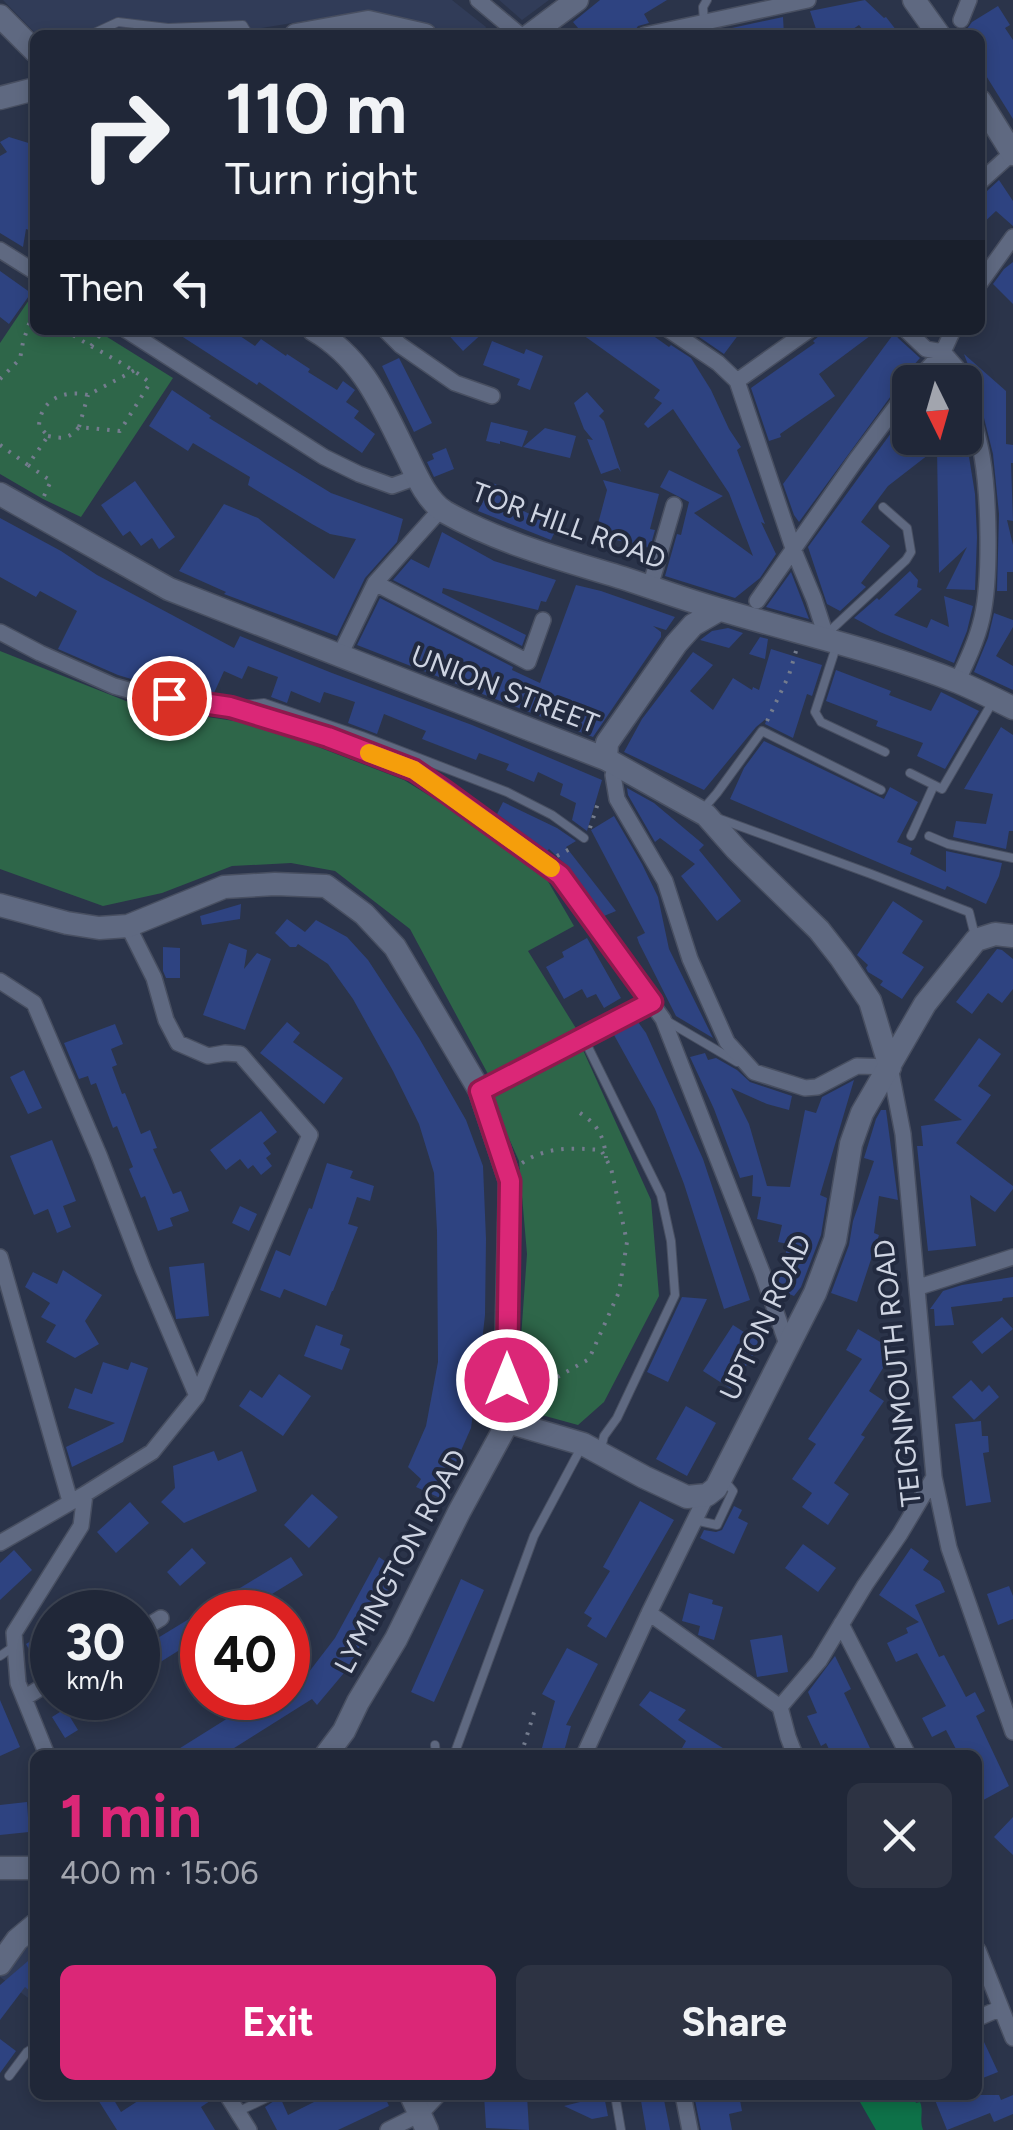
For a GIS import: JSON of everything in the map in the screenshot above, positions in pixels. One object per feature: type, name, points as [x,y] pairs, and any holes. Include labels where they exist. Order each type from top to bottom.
[{"type":"street","points":[[478,0],[514,30]]},
{"type":"street","points":[[537,30],[577,0]]},
{"type":"street","points":[[668,30],[808,0]]},
{"type":"street","points":[[914,0],[935,30]]},
{"type":"street","points":[[961,20],[969,0]]},
{"type":"street","points":[[0,16],[30,46]]},
{"type":"street","points":[[324,30],[368,22],[403,30]]},
{"type":"street","points":[[0,98],[30,89]]},
{"type":"street","points":[[985,109],[1013,153],[985,178]]},
{"type":"street","points":[[985,276],[1013,237]]},
{"type":"street","points":[[0,250],[30,269]]},
{"type":"street","points":[[134,335],[324,457],[392,486],[417,477]]},
{"type":"street","name":"TOR HILL ROAD","points":[[326,335],[358,365],[381,402],[417,477],[441,509],[504,538],[719,610],[832,641],[957,682],[1004,704]]},
{"type":"street","points":[[390,335],[456,383],[492,396]]},
{"type":"street","points":[[676,335],[718,363],[737,382],[794,551],[832,641]]},
{"type":"street","points":[[737,382],[803,335]]},
{"type":"street","points":[[911,335],[926,349],[943,352],[954,365]]},
{"type":"street","points":[[931,365],[943,352],[950,335]]},
{"type":"street","points":[[757,601],[892,412]]},
{"type":"street","points":[[957,682],[983,613],[986,494],[981,455]]},
{"type":"street","name":"UNION STREET","points":[[0,494],[169,589],[613,763],[704,813]]},
{"type":"street","points":[[650,586],[674,504]]},
{"type":"street","points":[[339,656],[375,583],[441,509]]},
{"type":"street","points":[[375,583],[528,662],[543,620]]},
{"type":"street","points":[[719,610],[703,617],[676,644],[608,743],[618,799],[665,881],[690,959],[728,1042],[754,1072],[805,1088],[817,1087],[858,1066],[890,1067]]},
{"type":"street","points":[[0,632],[114,686],[230,707],[328,737],[414,770],[560,875],[663,1019],[788,1346]]},
{"type":"street","name":"TEIGNMOUTH ROAD","points":[[704,813],[736,850],[820,930],[870,1001],[890,1067],[904,1134],[934,1478],[949,1548],[1013,1732]]},
{"type":"street","points":[[0,905],[66,924],[128,926],[224,888],[275,884],[326,886],[364,914],[395,947],[480,1091],[508,1172],[508,1412],[686,1497],[707,1495]]},
{"type":"street","points":[[0,1542],[152,1452],[198,1396],[310,1135],[240,1054],[208,1056],[178,1044],[166,1020],[154,978],[128,926]]},
{"type":"street","points":[[976,940],[995,934],[1013,936]]},
{"type":"street","name":"UPTON ROAD","points":[[586,1750],[694,1520],[707,1495],[716,1488],[815,1293],[835,1240],[844,1178],[862,1113],[926,1004],[976,940]]},
{"type":"street","points":[[0,980],[34,1004],[198,1396]]},
{"type":"street","points":[[870,1001],[898,1014],[926,1004]]},
{"type":"street","points":[[0,1257],[78,1497],[81,1526],[14,1633],[18,1682],[45,1750]]},
{"type":"street","points":[[918,1288],[1013,1257]]},
{"type":"street","name":"LYMINGTON ROAD","points":[[330,1750],[396,1639],[508,1412]]},
{"type":"street","points":[[780,1707],[819,1661],[934,1478]]},
{"type":"street","points":[[648,1613],[780,1707],[794,1750]]},
{"type":"street","points":[[841,1624],[905,1750]]},
{"type":"street","points":[[24,1698],[30,1694]]},
{"type":"street","points":[[0,1868],[30,1868]]},
{"type":"street","points":[[0,1964],[30,1929]]},
{"type":"street","points":[[982,1960],[1013,2038]]},
{"type":"street","points":[[982,2016],[1001,2008]]},
{"type":"street","points":[[230,2100],[249,2130]]},
{"type":"street","points":[[684,2100],[690,2130]]},
{"type":"street","points":[[388,2130],[419,2113]]},
{"type":"lane","points":[[704,22],[703,7],[707,0]]},
{"type":"lane","points":[[101,30],[118,22],[163,30]]},
{"type":"lane","points":[[181,30],[243,25],[246,30]]},
{"type":"lane","points":[[883,507],[907,528],[911,552],[832,628],[815,712],[821,722],[886,752]]},
{"type":"lane","points":[[230,707],[264,703],[362,736],[507,792],[552,815],[584,838]]},
{"type":"lane","points":[[910,773],[942,789],[1004,704]]},
{"type":"lane","points":[[704,813],[762,731],[881,790]]},
{"type":"lane","points":[[911,836],[934,785]]},
{"type":"lane","name":"UNION STREET","points":[[704,813],[969,912],[976,940]]},
{"type":"lane","points":[[929,836],[1013,858]]},
{"type":"lane","points":[[480,1091],[652,1002]]},
{"type":"lane","points":[[663,1019],[754,1072]]},
{"type":"lane","points":[[456,1750],[534,1536],[617,1418],[675,1294],[661,1195],[584,1039]]},
{"type":"lane","points":[[694,1520],[717,1525],[733,1491],[722,1476]]},
{"type":"lane","points":[[0,1656],[16,1644]]},
{"type":"lane","points":[[9,2076],[30,2051]]},
{"type":"lane","points":[[237,2112],[262,2100]]},
{"type":"lane","points":[[616,2100],[621,2130]]},
{"type":"path","points":[[0,379],[20,359],[30,324]]},
{"type":"path","points":[[73,335],[150,382],[120,431],[79,427]]},
{"type":"path","points":[[90,347],[100,335]]},
{"type":"path","points":[[88,396],[75,392],[50,401],[39,420],[41,430],[48,436],[72,436],[79,427],[88,396],[135,370]]},
{"type":"path","points":[[28,465],[48,436]]},
{"type":"path","points":[[0,445],[51,481],[38,515]]},
{"type":"path","points":[[762,731],[790,674],[801,632]]},
{"type":"path","points":[[580,1112],[596,1123],[605,1140],[606,1159]]},
{"type":"path","points":[[508,1172],[532,1156],[559,1148],[601,1150],[611,1168],[627,1242],[619,1292],[590,1359],[528,1394],[508,1412]]},
{"type":"path","points":[[523,1750],[536,1706]]},
{"type":"shaded area","points":[[3,0],[452,0],[486,27],[446,30],[359,12],[249,30],[32,30]]},
{"type":"shaded area","points":[[499,0],[549,0],[522,20]]},
{"type":"shaded area","points":[[30,1944],[30,1999],[0,1977]]},
{"type":"green space","points":[[30,298],[30,335],[104,335],[173,378],[81,517],[0,474],[0,343]]},
{"type":"green space","points":[[0,651],[141,707],[261,725],[404,780],[477,825],[546,878],[574,926],[528,951],[577,1030],[488,1074],[410,929],[335,871],[291,863],[232,866],[162,893],[103,906],[0,869]]},
{"type":"green space","points":[[583,1050],[651,1200],[659,1296],[604,1402],[578,1425],[516,1408],[527,1254],[519,1161],[491,1098]]},
{"type":"green space","points":[[859,2100],[920,2102],[923,2130],[876,2130]]},
{"type":"building","points":[[600,0],[667,0],[644,14],[649,23],[635,30],[580,30],[573,22]]},
{"type":"building","points":[[865,0],[896,30],[863,30],[859,25],[852,30],[816,30],[810,11]]},
{"type":"building","points":[[998,6],[1010,25],[1005,28],[1013,40],[1013,119],[985,74],[985,30],[962,30]]},
{"type":"building","points":[[783,17],[784,30],[723,30]]},
{"type":"building","points":[[9,137],[30,143],[30,230],[26,229],[23,247],[0,233],[0,156],[7,152],[0,142]]},
{"type":"building","points":[[999,180],[1013,201],[1013,226],[996,211],[985,221],[987,191]]},
{"type":"building","points":[[1013,262],[1013,304],[993,284]]},
{"type":"building","points":[[0,271],[30,294],[9,324],[0,317]]},
{"type":"building","points":[[180,335],[238,335],[255,346],[261,339],[337,390],[343,381],[355,390],[346,402],[359,411],[354,418],[375,434],[362,453],[259,382],[257,385]]},
{"type":"building","points":[[449,335],[481,335],[463,351]]},
{"type":"building","points":[[583,335],[652,335],[691,358],[711,390],[741,447],[737,450],[776,554],[760,578],[735,598],[665,576],[689,502],[660,487],[669,470],[723,496],[694,513],[753,556],[729,493],[673,409],[648,428],[644,424],[662,403],[654,398],[660,390]]},
{"type":"building","points":[[696,335],[738,335],[724,354]]},
{"type":"building","points":[[871,335],[819,374],[835,396],[781,437],[769,441],[751,388],[815,343],[819,336]]},
{"type":"building","points":[[896,335],[920,358],[914,365],[892,365],[892,395],[799,522],[783,484]]},
{"type":"building","points":[[492,341],[524,354],[526,349],[543,356],[530,390],[517,385],[520,379],[483,365]]},
{"type":"building","points":[[399,358],[432,423],[414,432],[382,366]]},
{"type":"building","points":[[982,370],[1006,391],[1006,444],[1013,445],[1013,521],[1007,520],[1013,545],[1013,572],[1007,572],[1007,591],[997,591],[999,514],[993,454],[982,410]]},
{"type":"building","points":[[172,390],[209,418],[331,493],[403,519],[397,542],[365,578],[337,636],[224,594],[179,571],[224,504],[258,518],[334,579],[356,539],[330,534],[248,485],[250,477],[193,443],[188,451],[149,426]]},
{"type":"building","points":[[587,392],[604,411],[599,416],[621,472],[618,468],[601,474],[587,439],[593,440],[574,403]]},
{"type":"building","points":[[491,422],[528,431],[522,447],[486,441]]},
{"type":"building","points":[[545,428],[576,436],[570,458],[523,447]]},
{"type":"building","points":[[892,432],[892,455],[928,455],[888,486],[861,522],[890,546],[861,583],[866,587],[840,611],[827,604],[808,547]]},
{"type":"building","points":[[446,448],[454,469],[434,477],[427,462],[434,459],[432,454]]},
{"type":"building","points":[[937,455],[969,455],[975,494],[975,590],[946,589],[967,547],[939,573]]},
{"type":"building","points":[[603,480],[659,494],[650,529],[655,530],[650,548],[595,535],[607,490]]},
{"type":"building","points":[[135,481],[175,537],[159,549],[152,538],[141,546],[130,531],[123,536],[101,505]]},
{"type":"building","points":[[493,483],[519,496],[513,506],[557,527],[551,540],[478,511]]},
{"type":"building","points":[[0,518],[234,648],[240,636],[472,725],[602,780],[587,831],[572,820],[576,803],[560,795],[563,784],[538,772],[534,782],[506,770],[509,764],[479,753],[476,760],[422,739],[426,731],[384,714],[377,734],[348,723],[355,702],[324,692],[320,703],[291,691],[287,703],[271,697],[278,677],[248,666],[242,679],[224,671],[214,693],[141,682],[58,649],[77,611],[40,591],[36,597],[0,577]]},
{"type":"building","points":[[442,532],[494,561],[556,580],[538,610],[443,588],[442,593],[526,635],[522,646],[393,580],[411,559],[429,568]]},
{"type":"building","points":[[910,571],[918,580],[917,587],[922,589],[894,615],[927,628],[931,619],[949,627],[944,596],[973,606],[954,663],[854,618]]},
{"type":"building","points":[[791,572],[803,603],[809,619],[766,607]]},
{"type":"building","points":[[576,585],[675,617],[666,630],[653,626],[661,637],[593,737],[357,645],[380,598],[540,683]]},
{"type":"building","points":[[994,613],[1013,620],[996,656],[1013,666],[1013,690],[974,672]]},
{"type":"building","points":[[728,628],[743,633],[729,648],[700,640],[712,631]]},
{"type":"building","points":[[760,637],[768,639],[765,659],[749,654]]},
{"type":"building","points":[[771,649],[822,665],[812,696],[807,694],[793,738],[765,724],[767,718],[704,790],[624,752],[642,719],[693,652],[713,665],[690,691],[713,710],[733,678],[759,690]]},
{"type":"building","points":[[836,670],[931,711],[941,692],[979,711],[945,769],[917,756],[923,743],[876,726],[878,721],[826,701]]},
{"type":"building","points":[[1001,727],[1013,735],[1013,831],[1009,831],[1006,849],[953,837],[956,821],[986,824],[993,794],[964,789]]},
{"type":"building","points":[[764,741],[884,799],[890,787],[918,802],[897,842],[912,848],[910,854],[946,872],[946,851],[1002,863],[986,904],[730,799],[744,768]]},
{"type":"building","points":[[627,788],[654,803],[704,845],[699,850],[741,901],[717,921],[681,876],[695,864],[660,838],[655,842]]},
{"type":"building","points":[[503,802],[576,841],[566,847],[616,911],[604,916],[567,866],[497,814]]},
{"type":"building","points":[[614,816],[658,897],[669,949],[713,1038],[676,1016],[639,943],[637,937],[645,933],[591,830]]},
{"type":"building","points":[[893,901],[923,921],[902,953],[924,967],[902,999],[880,985],[883,981],[868,972],[868,965],[857,955]]},
{"type":"building","points":[[241,904],[240,919],[202,925],[200,916]]},
{"type":"building","points":[[287,919],[305,932],[316,920],[347,937],[368,960],[466,1120],[483,1166],[485,1315],[478,1378],[471,1428],[440,1498],[416,1487],[421,1479],[408,1467],[426,1426],[438,1362],[434,1173],[419,1124],[353,999],[328,964],[298,944],[290,947],[275,933]]},
{"type":"building","points":[[587,938],[621,998],[604,1008],[596,994],[587,998],[582,989],[564,999],[546,967],[564,957],[562,952]]},
{"type":"building","points":[[229,943],[247,950],[244,969],[257,953],[271,959],[245,1030],[203,1015]]},
{"type":"building","points":[[163,947],[180,948],[180,978],[166,978]]},
{"type":"building","points":[[997,949],[1013,959],[1013,989],[1002,1003],[988,993],[972,1014],[956,1002]]},
{"type":"building","points":[[287,1022],[300,1033],[293,1042],[343,1078],[324,1104],[260,1053]]},
{"type":"building","points":[[638,1022],[703,1159],[750,1300],[724,1309],[655,1109],[614,1035]]},
{"type":"building","points":[[115,1024],[123,1044],[111,1049],[117,1065],[112,1067],[122,1094],[125,1093],[141,1134],[150,1130],[157,1148],[153,1149],[173,1194],[181,1191],[189,1211],[170,1218],[173,1226],[158,1231],[96,1083],[91,1085],[88,1076],[79,1079],[64,1043]]},
{"type":"building","points":[[979,1038],[1001,1054],[978,1086],[991,1095],[956,1143],[1013,1189],[995,1212],[970,1195],[976,1246],[928,1251],[917,1146],[923,1146],[921,1126],[962,1120],[934,1100]]},
{"type":"building","points":[[705,1053],[708,1060],[716,1058],[750,1082],[792,1096],[789,1110],[731,1088],[749,1124],[767,1186],[790,1187],[805,1110],[816,1113],[822,1097],[854,1080],[820,1195],[827,1198],[821,1235],[794,1296],[778,1285],[788,1244],[778,1242],[782,1225],[757,1219],[761,1197],[752,1196],[753,1175],[740,1178],[690,1057]]},
{"type":"building","points":[[24,1070],[42,1108],[28,1114],[10,1077]]},
{"type":"building","points":[[881,1110],[886,1110],[898,1200],[879,1196],[874,1233],[879,1235],[857,1302],[831,1293],[874,1161],[864,1158]]},
{"type":"building","points":[[261,1111],[277,1132],[263,1143],[271,1154],[266,1158],[272,1166],[261,1175],[253,1165],[248,1169],[240,1159],[226,1170],[210,1150]]},
{"type":"building","points":[[52,1140],[76,1201],[63,1206],[71,1227],[57,1233],[48,1209],[34,1215],[10,1156]]},
{"type":"building","points":[[327,1163],[353,1171],[350,1178],[374,1186],[370,1201],[357,1197],[348,1224],[358,1227],[326,1306],[284,1289],[280,1298],[260,1290],[276,1250],[290,1256],[309,1208],[312,1209]]},
{"type":"building","points":[[240,1206],[257,1214],[249,1231],[232,1223]]},
{"type":"building","points":[[204,1263],[209,1316],[176,1319],[169,1267]]},
{"type":"building","points":[[63,1270],[102,1295],[85,1321],[99,1344],[75,1358],[46,1342],[56,1325],[41,1317],[50,1303],[25,1287],[33,1272],[57,1284]]},
{"type":"building","points":[[1013,1277],[1013,1297],[951,1307],[954,1325],[935,1326],[934,1309],[930,1309],[943,1291]]},
{"type":"building","points":[[682,1297],[707,1299],[668,1382],[647,1372]]},
{"type":"building","points":[[1002,1317],[1013,1329],[982,1354],[972,1342]]},
{"type":"building","points":[[316,1325],[343,1335],[340,1345],[350,1349],[342,1370],[304,1356]]},
{"type":"building","points":[[733,1325],[761,1343],[731,1389],[703,1371]]},
{"type":"building","points":[[858,1329],[894,1350],[869,1391],[884,1401],[834,1483],[849,1494],[828,1525],[802,1507],[812,1493],[792,1479],[816,1444],[808,1439],[862,1359],[846,1350]]},
{"type":"building","points":[[103,1362],[128,1370],[131,1362],[148,1368],[123,1442],[72,1467],[66,1447],[115,1423],[68,1408],[75,1388],[92,1394]]},
{"type":"building","points":[[279,1374],[311,1396],[283,1436],[239,1406],[250,1390],[262,1398]]},
{"type":"building","points":[[971,1380],[982,1392],[989,1385],[999,1397],[974,1420],[952,1397]]},
{"type":"building","points":[[686,1406],[716,1423],[687,1476],[656,1459]]},
{"type":"building","points":[[981,1421],[982,1436],[988,1436],[989,1452],[983,1453],[991,1502],[966,1506],[955,1424]]},
{"type":"building","points":[[214,1451],[218,1461],[242,1451],[257,1491],[184,1523],[161,1502],[175,1488],[173,1466]]},
{"type":"building","points":[[312,1494],[338,1517],[309,1548],[284,1525]]},
{"type":"building","points":[[640,1501],[674,1520],[606,1638],[587,1626],[592,1618],[584,1613],[610,1571],[603,1567]]},
{"type":"building","points":[[130,1502],[149,1523],[116,1553],[97,1532]]},
{"type":"building","points":[[734,1506],[742,1510],[738,1518],[748,1523],[734,1554],[700,1538],[704,1530],[722,1530]]},
{"type":"building","points":[[803,1544],[836,1568],[818,1592],[785,1568]]},
{"type":"building","points":[[192,1548],[206,1563],[180,1586],[167,1572]]},
{"type":"building","points":[[911,1548],[929,1561],[923,1570],[940,1581],[945,1592],[915,1605],[939,1657],[944,1655],[966,1697],[975,1692],[985,1711],[976,1716],[1009,1786],[982,1801],[982,1750],[956,1750],[946,1730],[932,1737],[922,1718],[946,1706],[917,1653],[896,1662],[887,1643],[908,1633],[906,1628],[919,1622],[879,1595]]},
{"type":"building","points":[[14,1550],[32,1570],[0,1600],[0,1563]]},
{"type":"building","points":[[291,1557],[303,1575],[279,1590],[237,1590]]},
{"type":"building","points":[[379,1557],[399,1571],[349,1667],[317,1705],[310,1700],[310,1671],[335,1638]]},
{"type":"building","points":[[461,1579],[484,1590],[434,1702],[411,1692]]},
{"type":"building","points":[[1009,1586],[1013,1619],[998,1625],[987,1594]]},
{"type":"building","points":[[689,1593],[723,1607],[714,1640],[698,1635],[700,1626],[682,1621]]},
{"type":"building","points":[[180,1624],[180,1650],[160,1662],[160,1637]]},
{"type":"building","points":[[782,1635],[788,1672],[757,1677],[750,1640]]},
{"type":"building","points":[[567,1648],[598,1664],[566,1725],[571,1726],[564,1750],[541,1750],[555,1701],[542,1694]]},
{"type":"building","points":[[835,1656],[851,1689],[844,1693],[870,1748],[830,1750],[826,1743],[821,1746],[807,1716],[817,1713],[808,1692]]},
{"type":"building","points":[[650,1691],[686,1710],[678,1720],[726,1750],[681,1750],[686,1741],[639,1705]]},
{"type":"building","points":[[0,1700],[20,1747],[0,1756]]},
{"type":"building","points":[[54,1720],[72,1720],[78,1730],[65,1738]]},
{"type":"building","points":[[225,1720],[279,1720],[231,1750],[177,1750]]},
{"type":"building","points":[[27,1802],[29,1832],[0,1835],[0,1805]]},
{"type":"building","points":[[1013,1817],[1013,1855],[994,1837]]},
{"type":"building","points":[[30,1959],[30,1991],[25,1987],[0,2020],[0,1985]]},
{"type":"building","points":[[982,2038],[998,2072],[982,2078]]},
{"type":"building","points":[[0,2039],[16,2051],[0,2073]]},
{"type":"building","points":[[982,2095],[999,2095],[1001,2100],[1013,2095],[1013,2114],[994,2122],[990,2113],[947,2130],[935,2100],[982,2100]]},
{"type":"building","points":[[98,2100],[114,2100],[121,2112],[139,2100],[212,2100],[201,2107],[215,2130],[117,2130]]},
{"type":"building","points":[[281,2100],[288,2115],[316,2101],[386,2100],[389,2106],[338,2130],[277,2130],[265,2107]]},
{"type":"building","points":[[484,2100],[527,2100],[529,2130],[486,2128]]},
{"type":"building","points":[[605,2100],[608,2116],[592,2119],[564,2106]]},
{"type":"building","points":[[641,2100],[664,2100],[670,2130],[646,2130]]},
{"type":"building","points":[[695,2100],[740,2100],[742,2111],[729,2114],[732,2130],[701,2130]]},
{"type":"slow traffic","points":[[369,753],[414,770],[551,868]]},
{"type":"route","points":[[169,698],[230,707],[328,737],[414,770],[560,875],[652,1002],[480,1091],[510,1181],[507,1380]]}]
